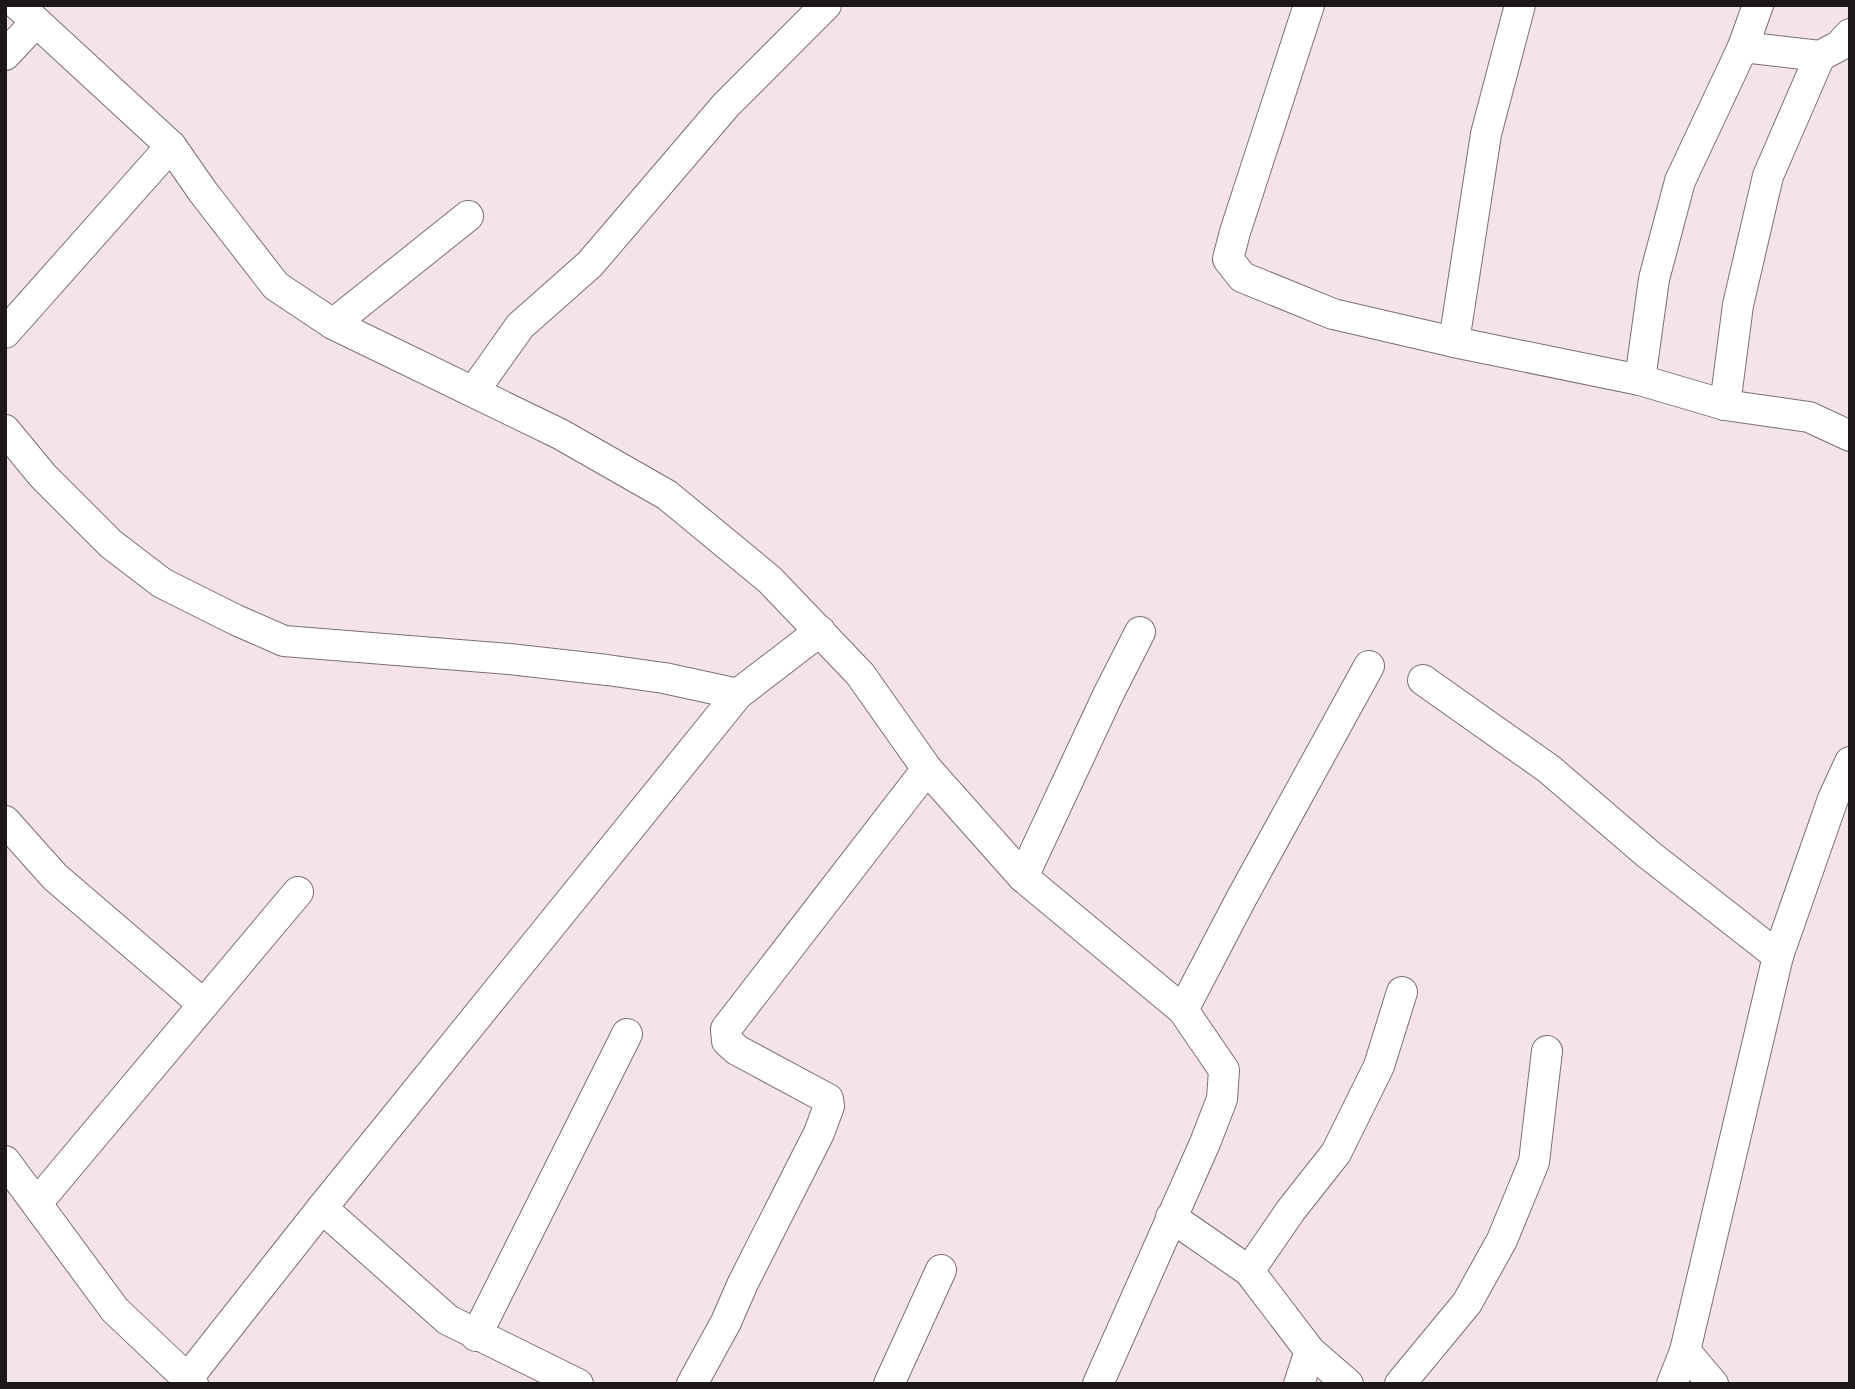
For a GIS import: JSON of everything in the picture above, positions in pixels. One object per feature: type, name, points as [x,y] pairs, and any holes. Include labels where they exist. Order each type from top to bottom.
[{"type":"street","points":[[474,391],[520,326],[590,264],[726,105],[825,5]]},
{"type":"street","points":[[1309,5],[1228,259],[1242,277],[1333,314],[1640,380],[1725,405],[1808,417],[1850,436]]},
{"type":"street","points":[[1454,342],[1486,134],[1520,5]]},
{"type":"street","points":[[1640,380],[1654,279],[1680,181],[1743,47],[1758,5]]},
{"type":"street","points":[[5,55],[27,13],[171,146],[276,286],[333,324],[560,434],[667,495],[770,580],[820,631],[860,674],[928,769],[1023,877],[1183,1010],[1224,1070],[1222,1099],[1098,1384]]},
{"type":"street","points":[[1743,47],[1820,56],[1839,46],[1850,34]]},
{"type":"street","points":[[1725,405],[1738,305],[1768,176],[1820,56]]},
{"type":"street","points":[[5,333],[171,146]]},
{"type":"street","points":[[333,324],[468,216]]},
{"type":"street","points":[[5,430],[43,476],[111,544],[162,583],[284,641],[509,659],[607,670],[664,678],[738,694]]},
{"type":"street","points":[[5,1161],[115,1310],[190,1381],[322,1208],[738,694],[820,631]]},
{"type":"street","points":[[1023,877],[1140,632]]},
{"type":"street","points":[[1183,1010],[1369,666]]},
{"type":"street","points":[[1423,680],[1549,769],[1648,854],[1778,956]]},
{"type":"street","points":[[1672,1384],[1685,1351],[1778,956],[1841,801],[1850,762]]},
{"type":"street","points":[[692,1384],[726,1322],[819,1133],[829,1106],[828,1099],[737,1050],[727,1041],[726,1029],[928,769]]},
{"type":"street","points":[[5,821],[55,877],[203,1004]]},
{"type":"street","points":[[37,1203],[298,892]]},
{"type":"street","points":[[1249,1271],[1291,1210],[1336,1153],[1379,1066],[1402,992]]},
{"type":"street","points":[[476,1336],[627,1034]]},
{"type":"street","points":[[1399,1384],[1467,1303],[1503,1240],[1534,1162],[1547,1051]]},
{"type":"street","points":[[322,1208],[448,1320],[578,1384]]},
{"type":"street","points":[[1171,1217],[1249,1271],[1310,1351],[1348,1384]]},
{"type":"street","points":[[889,1384],[941,1270]]},
{"type":"street","points":[[1299,1384],[1310,1351]]},
{"type":"street","points":[[1685,1351],[1713,1384]]}]
